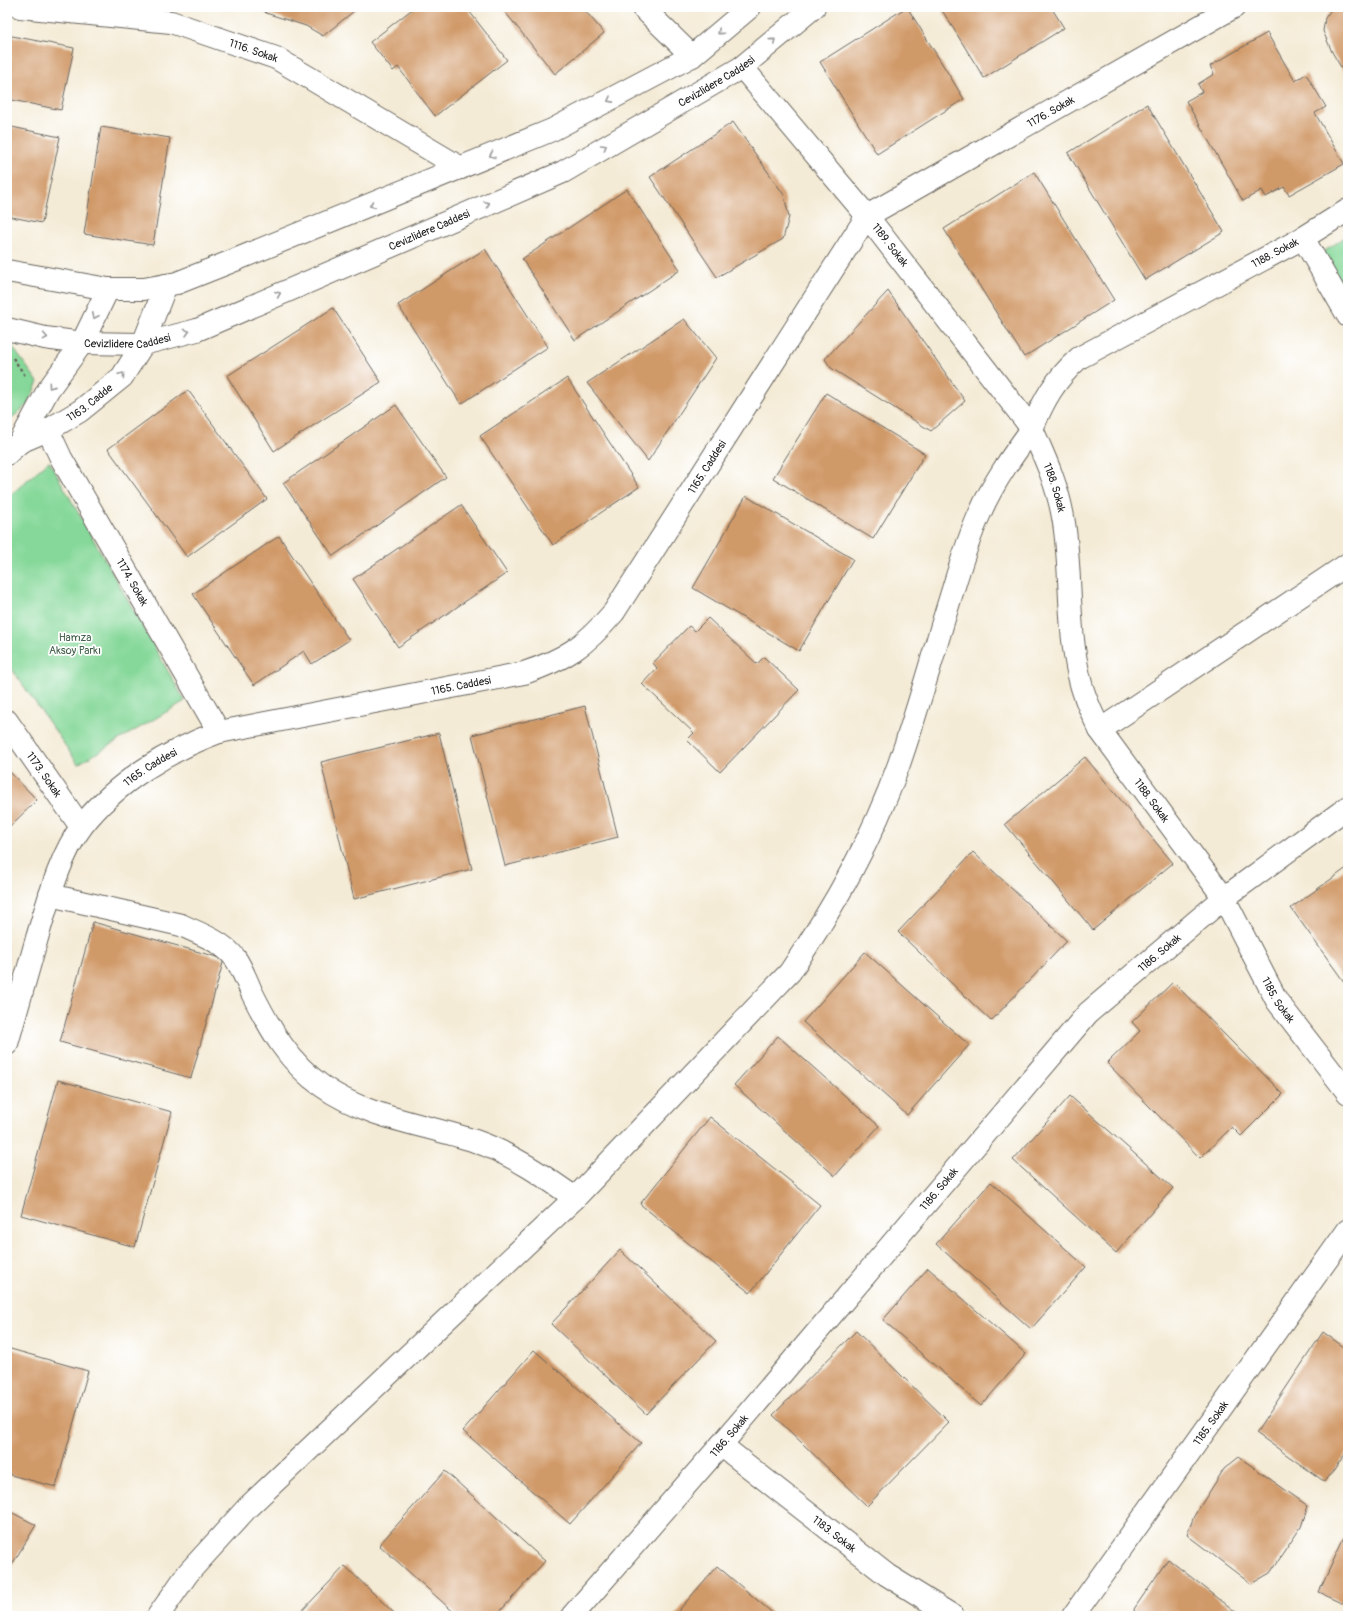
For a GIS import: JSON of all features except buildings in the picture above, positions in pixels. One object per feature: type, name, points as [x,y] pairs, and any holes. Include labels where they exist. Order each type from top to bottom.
[{"type":"street","name":"1116. Sokak","points":[[20,7],[176,14],[276,58],[462,168]]},
{"type":"street","points":[[642,7],[692,56]]},
{"type":"street","points":[[7,271],[108,289],[144,289],[166,285],[206,272],[552,130],[692,56],[750,7]]},
{"type":"street","name":"Cevizlidere Caddesi","points":[[7,329],[45,338],[82,343],[143,344],[197,330],[563,172],[742,67],[814,7]]},
{"type":"street","name":"1176. Sokak","points":[[867,216],[1234,7]]},
{"type":"street","name":"1189. Sokak","points":[[742,67],[867,216],[1032,429]]},
{"type":"street","name":"1188. Sokak","points":[[1224,898],[1100,730],[1080,681],[1075,659],[1064,524],[1060,501],[1054,479],[1032,429],[1042,403],[1052,386],[1079,358],[1303,238],[1348,210]]},
{"type":"street","name":"1165. Caddesi","points":[[7,1044],[50,895],[64,860],[81,827],[100,805],[122,786],[148,768],[194,741],[219,732],[524,673],[549,665],[592,637],[614,612],[867,216]]},
{"type":"street","points":[[1303,238],[1348,316]]},
{"type":"street","name":"1163. Cadde","points":[[14,448],[80,411],[122,377],[143,344],[166,285]]},
{"type":"street","name":"1163. Cadde","points":[[14,448],[48,390],[82,343],[108,289]]},
{"type":"street","points":[[158,1616],[188,1573],[248,1507],[575,1198],[790,972],[846,885],[884,804],[899,762],[964,552],[980,513],[1000,476],[1032,429]]},
{"type":"street","name":"1174. Sokak","points":[[48,430],[60,458],[219,732]]},
{"type":"street","points":[[1100,730],[1348,564]]},
{"type":"street","name":"1173. Sokak","points":[[7,721],[81,827]]},
{"type":"street","name":"1186. Sokak","points":[[572,1616],[720,1445],[1088,1013],[1224,898],[1348,807]]},
{"type":"street","points":[[50,895],[181,925],[219,944],[234,957],[276,1038],[304,1071],[321,1086],[340,1098],[361,1108],[477,1142],[538,1172],[575,1198]]},
{"type":"street","name":"1185. Sokak","points":[[1224,898],[1277,1000],[1348,1093]]},
{"type":"street","name":"1185. Sokak","points":[[1073,1616],[1348,1230]]},
{"type":"street","name":"1183. Sokak","points":[[720,1445],[887,1575],[953,1616]]},
{"type":"path","points":[[12,357],[30,382]]},
{"type":"green space","points":[[1348,235],[1348,311],[1316,257]]},
{"type":"green space","points":[[7,343],[11,345],[38,382],[27,405],[7,422]]},
{"type":"green space","name":"Hamza Aksoy Parkı","points":[[49,461],[185,701],[78,764],[7,662],[7,498]]}]
